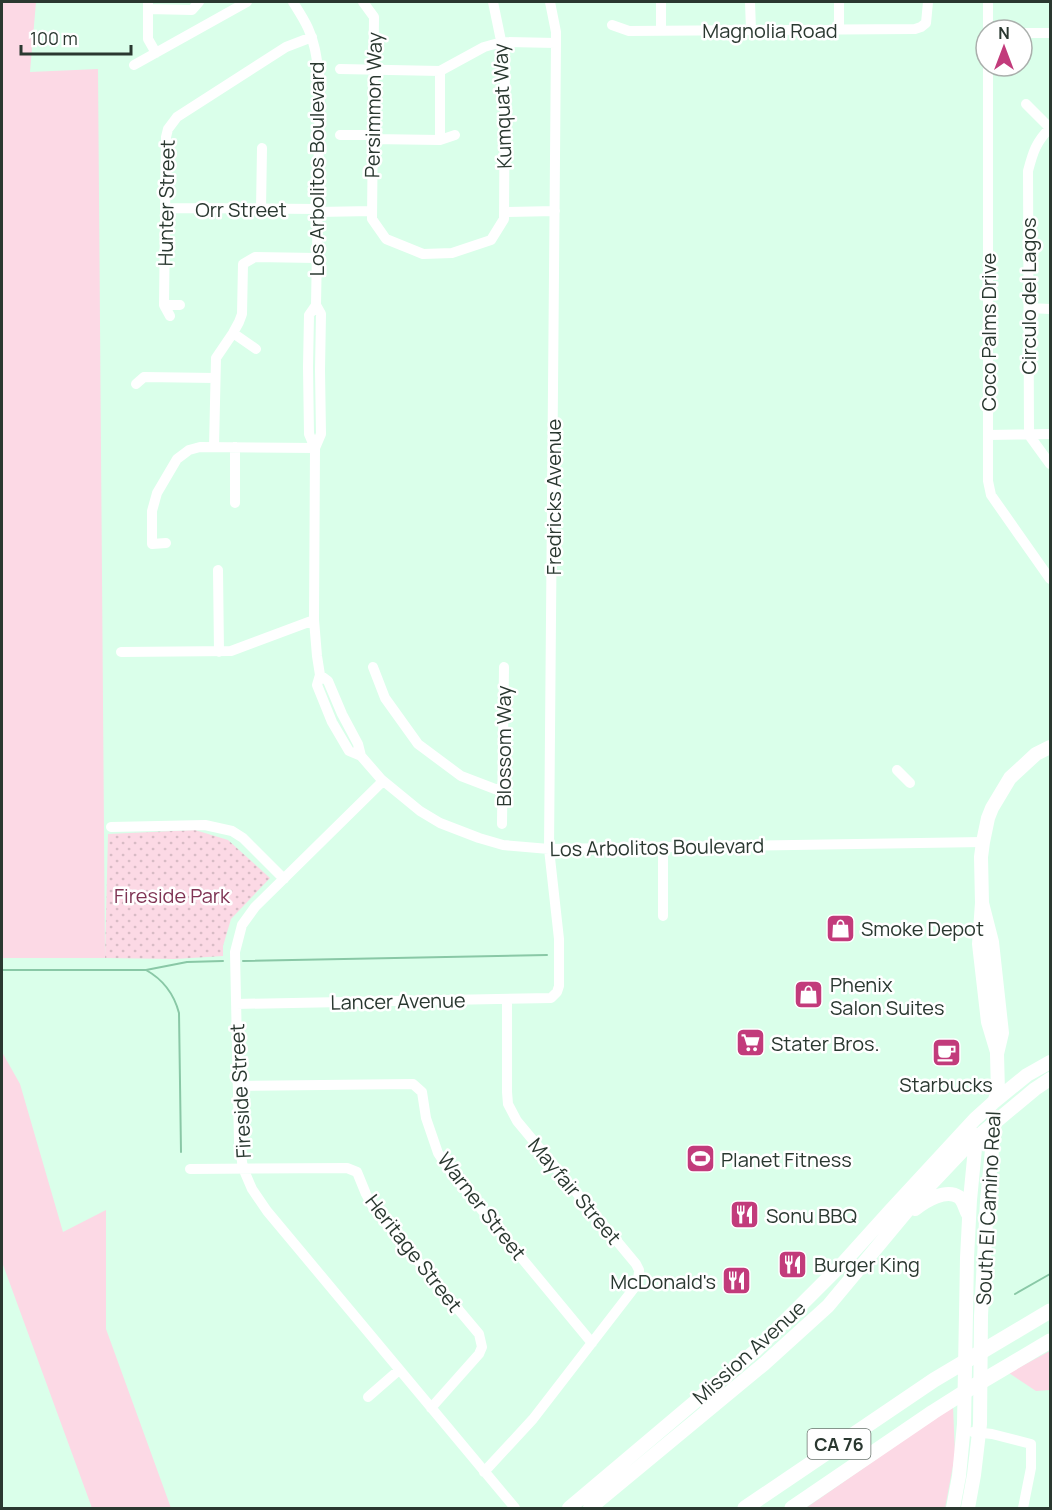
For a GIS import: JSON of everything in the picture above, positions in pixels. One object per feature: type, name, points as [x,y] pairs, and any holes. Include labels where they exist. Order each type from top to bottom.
[{"type":"highway","name":"CA 76","points":[[746,1509],[941,1375],[1050,1311]]},
{"type":"highway","name":"CA 76","points":[[792,1509],[933,1412],[1050,1341]]},
{"type":"main road","points":[[997,1054],[1002,1033],[1001,1026],[995,1016],[987,977],[990,975],[979,944],[983,842],[992,807],[1010,778],[1036,754],[1050,747]]},
{"type":"main road","points":[[982,903],[992,942],[988,1022],[997,1054],[998,1083],[995,1101]]},
{"type":"main road","name":"Mission Avenue","points":[[568,1509],[755,1351],[844,1262],[957,1137],[1027,1075],[1050,1062]]},
{"type":"main road","name":"Mission Avenue","points":[[590,1509],[776,1353],[828,1306],[917,1199],[976,1138],[1050,1079]]},
{"type":"main road","name":"South El Camino Real","points":[[968,1509],[979,1432],[981,1316],[995,1101]]},
{"type":"main road","name":"South El Camino Real","points":[[953,1509],[963,1432],[967,1258],[976,1138],[995,1101]]},
{"type":"main road","points":[[899,1221],[927,1201],[951,1194],[962,1201],[969,1218]]},
{"type":"main road","points":[[866,1262],[864,1253],[885,1227],[882,1219]]},
{"type":"main road","points":[[828,1306],[823,1297],[844,1272],[844,1262]]},
{"type":"main road","points":[[776,1353],[777,1342],[807,1314],[803,1304]]},
{"type":"main road","points":[[703,1414],[702,1405],[714,1394],[713,1386]]},
{"type":"main road","points":[[683,1431],[684,1420],[694,1409],[693,1402]]},
{"type":"street","points":[[156,53],[148,39],[148,5],[192,10],[199,2]]},
{"type":"street","points":[[134,65],[247,2]]},
{"type":"street","name":"Los Arbolitos Boulevard","points":[[293,2],[312,36],[320,81],[316,305],[309,315],[308,368],[309,434],[315,448],[314,620],[317,656],[320,675],[328,681],[358,744],[361,756],[383,781],[420,811],[450,827],[501,844],[549,849],[983,842]]},
{"type":"street","name":"Persimmon Way","points":[[363,2],[374,18],[372,211]]},
{"type":"street","name":"Kumquat Way","points":[[493,2],[505,60],[504,212]]},
{"type":"street","name":"Fredricks Avenue","points":[[550,2],[556,43],[549,849],[560,939],[560,986],[557,992]]},
{"type":"street","points":[[661,2],[661,30]]},
{"type":"street","points":[[750,2],[751,30]]},
{"type":"street","points":[[839,2],[839,30]]},
{"type":"street","name":"Magnolia Road","points":[[612,25],[629,31],[915,29],[926,23],[928,2]]},
{"type":"street","points":[[988,2],[988,18]]},
{"type":"street","points":[[1034,33],[1050,33]]},
{"type":"street","name":"Hunter Street","points":[[170,316],[164,304],[166,137],[168,129],[177,117],[286,47],[312,36]]},
{"type":"street","points":[[340,69],[440,71],[484,47],[502,42],[556,43]]},
{"type":"street","points":[[440,71],[440,140]]},
{"type":"street","name":"Coco Palms Drive","points":[[988,78],[993,435],[988,481],[991,495],[1050,579]]},
{"type":"street","points":[[1026,104],[1050,128]]},
{"type":"street","name":"Circulo del Lagos","points":[[1029,435],[1028,171],[1035,147],[1050,128]]},
{"type":"street","points":[[340,135],[440,140],[455,135]]},
{"type":"street","points":[[261,209],[262,148]]},
{"type":"street","name":"Orr Street","points":[[165,208],[372,211]]},
{"type":"street","points":[[372,211],[372,219],[386,239],[423,254],[452,253],[491,240],[504,219],[504,212],[555,211]]},
{"type":"street","points":[[214,447],[216,358],[233,333],[242,314],[243,264],[255,257],[316,258]]},
{"type":"street","points":[[164,304],[180,305]]},
{"type":"street","points":[[1029,308],[1050,309]]},
{"type":"street","points":[[233,333],[256,349]]},
{"type":"street","points":[[136,384],[144,378],[215,378]]},
{"type":"street","points":[[993,435],[1050,434]]},
{"type":"street","points":[[1029,435],[1050,464]]},
{"type":"street","points":[[166,543],[152,544],[152,511],[157,493],[177,459],[189,450],[200,447],[315,448]]},
{"type":"street","points":[[235,503],[236,447]]},
{"type":"street","points":[[218,570],[219,652]]},
{"type":"street","points":[[121,652],[231,651],[314,620]]},
{"type":"street","points":[[373,668],[385,698],[418,744],[461,776],[495,789],[502,789]]},
{"type":"street","name":"Blossom Way","points":[[502,824],[504,668]]},
{"type":"street","points":[[897,770],[910,783]]},
{"type":"street","name":"Fireside Street","points":[[383,781],[255,907],[242,925],[235,952],[238,1142],[243,1168],[252,1189],[267,1211],[515,1509]]},
{"type":"street","points":[[111,827],[205,825],[231,831],[243,838],[284,879]]},
{"type":"street","points":[[663,848],[663,916]]},
{"type":"street","name":"Lancer Avenue","points":[[236,1004],[551,998],[557,992]]},
{"type":"street","name":"Mayfair Street","points":[[484,1472],[533,1419],[592,1343],[638,1283],[639,1270],[517,1121],[508,1104],[507,999]]},
{"type":"street","name":"Warner Street","points":[[238,1086],[413,1084],[419,1088],[438,1153],[452,1174],[592,1343]]},
{"type":"street","name":"Heritage Street","points":[[190,1169],[347,1167],[357,1172],[375,1209],[479,1334],[482,1347],[479,1354],[431,1408]]},
{"type":"street","points":[[368,1397],[399,1370]]},
{"type":"street","points":[[963,1432],[992,1434],[1031,1444],[1031,1468],[1023,1509]]},
{"type":"green space","points":[[2,2],[36,2],[30,72],[98,69],[105,958],[2,958]]},
{"type":"green space","name":"Fireside Park","points":[[195,830],[228,840],[270,878],[231,919],[223,946],[223,956],[175,959],[105,958],[108,834]]},
{"type":"green space","points":[[2,1052],[20,1084],[63,1232],[106,1210],[106,1329],[171,1508],[92,1508],[2,1262]]},
{"type":"green space","points":[[1050,1351],[1050,1390],[1036,1391],[1009,1373]]},
{"type":"green space","points":[[953,1406],[955,1455],[945,1508],[806,1508]]},
{"type":"waterway","points":[[243,961],[547,955]]},
{"type":"waterway","points":[[2,970],[146,970],[187,962],[223,961]]},
{"type":"waterway","points":[[146,970],[167,988],[179,1013],[181,1152]]},
{"type":"waterway","points":[[1015,1294],[1050,1274]]},
{"type":"place","name":"Smoke Depot","points":[[840,928]]},
{"type":"place","name":"Phenix Salon Suites","points":[[809,995]]},
{"type":"place","name":"Stater Bros.","points":[[750,1043]]},
{"type":"place","name":"Starbucks","points":[[946,1053]]},
{"type":"place","name":"Planet Fitness","points":[[700,1159]]},
{"type":"place","name":"Sonu BBQ","points":[[745,1215]]},
{"type":"place","name":"Burger King","points":[[793,1264]]},
{"type":"place","name":"McDonald's","points":[[737,1281]]}]
